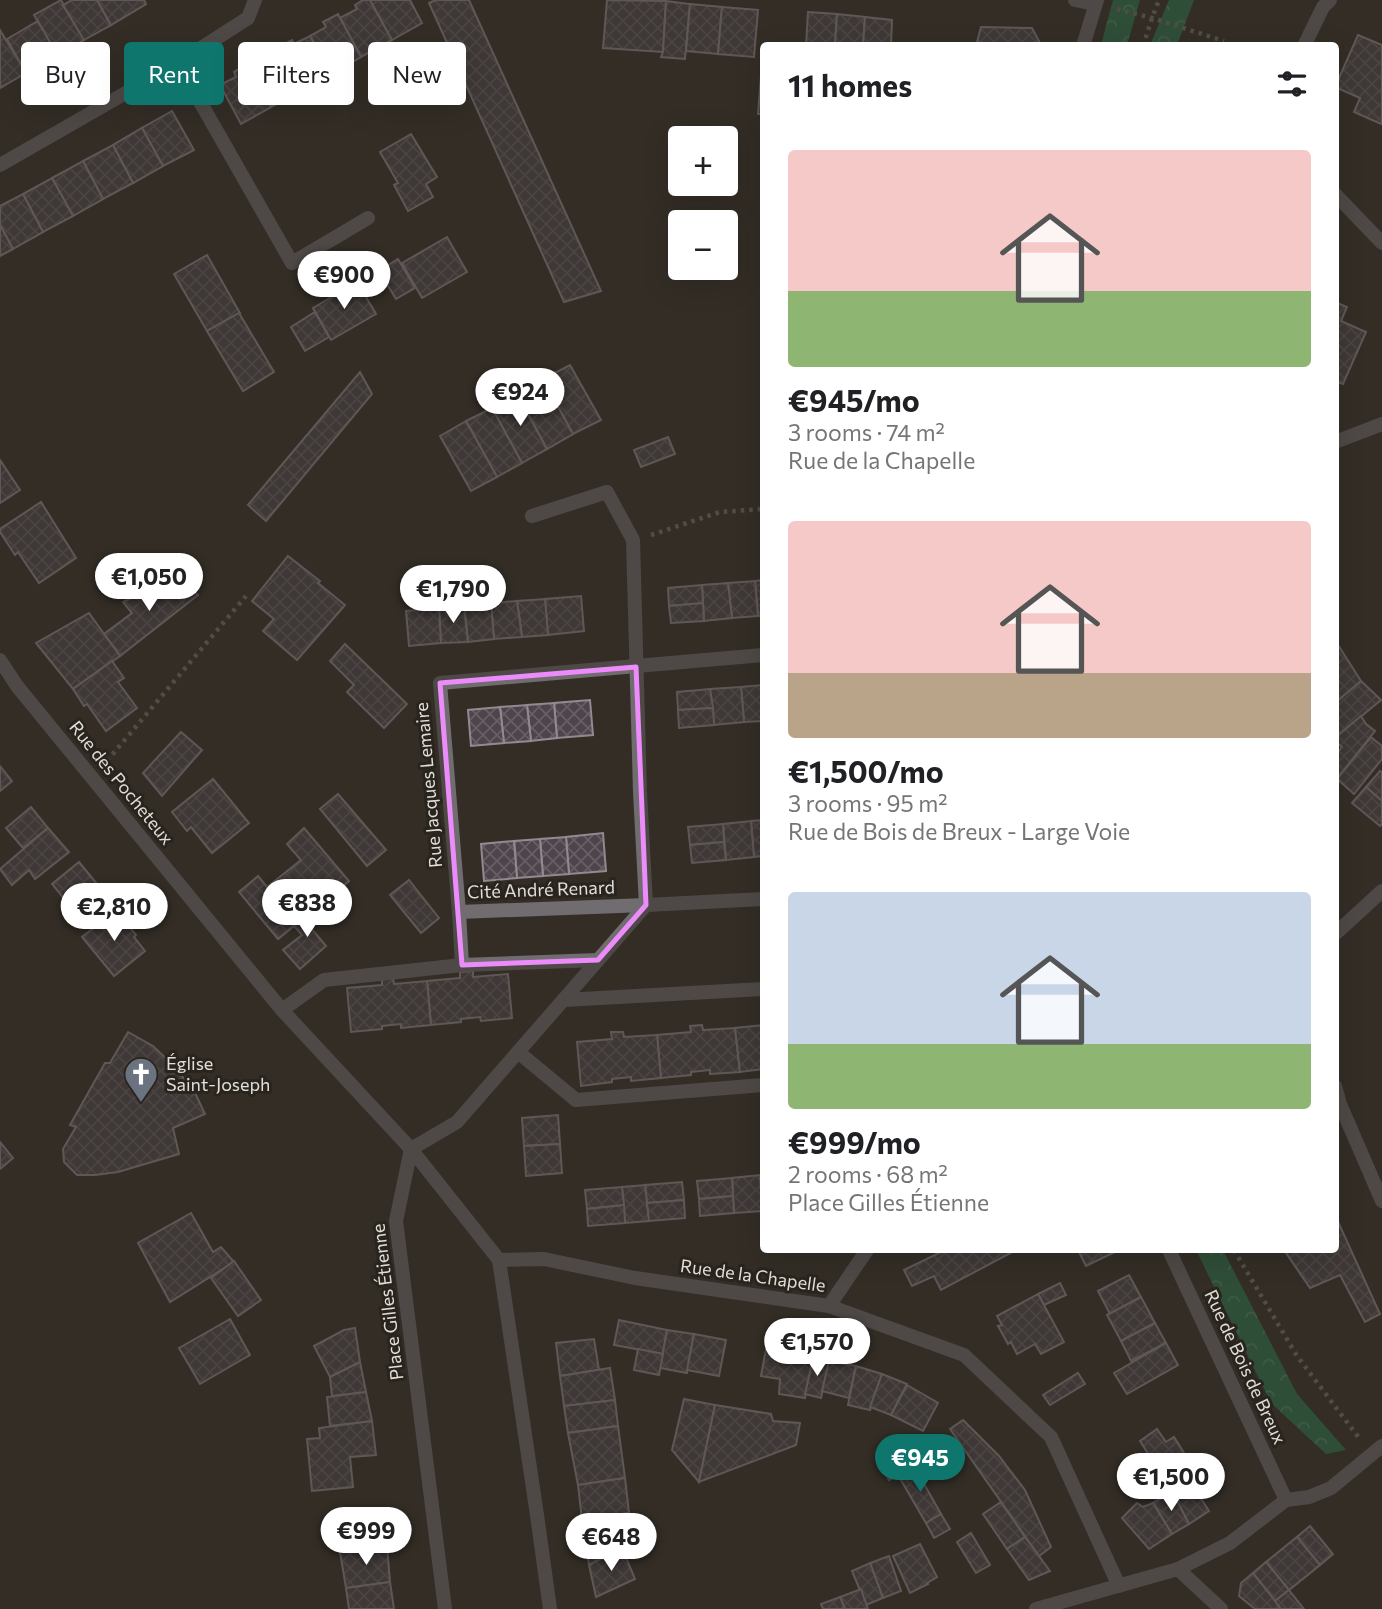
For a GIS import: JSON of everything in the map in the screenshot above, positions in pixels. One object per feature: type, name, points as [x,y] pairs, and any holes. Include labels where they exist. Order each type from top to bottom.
[{"type":"street","points":[[211,42],[248,18],[255,0]]},
{"type":"street","points":[[1075,0],[1096,2],[1084,42]]},
{"type":"street","points":[[1306,42],[1323,7],[1330,0]]},
{"type":"street","points":[[0,165],[124,94]]},
{"type":"street","points":[[202,105],[292,263],[368,218]]},
{"type":"street","points":[[1339,198],[1382,243]]},
{"type":"street","points":[[1339,440],[1382,424]]},
{"type":"street","points":[[532,516],[607,492],[634,540],[640,792],[646,905],[457,1122],[411,1149],[499,1260],[550,1609]]},
{"type":"street","name":"Rue Jacques Lemaire","points":[[459,912],[440,683],[760,655]]},
{"type":"street","name":"Rue des Pocheteux","points":[[0,660],[17,686],[282,1010],[411,1149]]},
{"type":"street","points":[[1339,930],[1382,891]]},
{"type":"street","name":"Cité André Renard","points":[[461,965],[459,912],[760,899]]},
{"type":"street","points":[[282,1010],[324,980],[461,965],[598,960]]},
{"type":"street","points":[[564,1000],[760,989]]},
{"type":"street","points":[[518,1052],[576,1100],[760,1085]]},
{"type":"street","points":[[1339,1100],[1382,1200]]},
{"type":"street","name":"Place Gilles Étienne","points":[[411,1149],[396,1221],[445,1609]]},
{"type":"street","points":[[830,1306],[865,1253]]},
{"type":"street","name":"Rue de Bois de Breux","points":[[1170,1253],[1286,1500]]},
{"type":"street","name":"Rue de la Chapelle","points":[[499,1260],[544,1259],[635,1278],[830,1306],[964,1356],[1051,1437],[1119,1586]]},
{"type":"street","points":[[1036,1609],[1178,1569],[1230,1543],[1286,1500],[1309,1497],[1331,1488],[1382,1446]]},
{"type":"street","points":[[1178,1569],[1221,1609]]},
{"type":"path","points":[[1144,42],[1159,0]]},
{"type":"path","points":[[1096,2],[1224,41]]},
{"type":"path","points":[[634,540],[720,512],[760,509]]},
{"type":"path","points":[[93,778],[246,596]]},
{"type":"path","points":[[1236,1253],[1297,1356],[1363,1443]]},
{"type":"highlighted area","points":[[636,667],[646,905],[598,960],[462,965],[440,683]]},
{"type":"green space","points":[[1113,0],[1140,0],[1128,42],[1102,42]]},
{"type":"green space","points":[[1169,0],[1194,0],[1178,42],[1151,42]]},
{"type":"green space","points":[[1197,1253],[1225,1253],[1297,1394],[1346,1450],[1326,1454],[1271,1403]]},
{"type":"building","points":[[61,0],[84,40],[50,42],[34,15]]},
{"type":"building","points":[[72,0],[97,0],[111,25],[84,40],[63,5]]},
{"type":"building","points":[[97,0],[144,0],[146,4],[111,25]]},
{"type":"building","points":[[363,0],[370,0],[392,40],[368,42],[368,53],[361,57],[340,18],[357,9],[355,5]]},
{"type":"building","points":[[370,0],[410,0],[422,23],[392,40]]},
{"type":"building","points":[[436,0],[469,0],[601,291],[564,302],[466,85],[466,42],[447,42],[429,3]]},
{"type":"building","points":[[607,0],[666,1],[663,52],[603,48]]},
{"type":"building","points":[[666,1],[690,4],[685,59],[661,57]]},
{"type":"building","points":[[690,4],[722,7],[718,54],[686,51]]},
{"type":"building","points":[[722,7],[758,10],[754,57],[718,54]]},
{"type":"building","points":[[808,12],[837,14],[835,42],[806,42]]},
{"type":"building","points":[[338,14],[353,42],[313,42],[310,36],[326,27],[323,22]]},
{"type":"building","points":[[837,14],[865,17],[863,42],[835,42]]},
{"type":"building","points":[[865,17],[892,20],[891,42],[863,42]]},
{"type":"building","points":[[38,21],[50,42],[21,42],[21,64],[7,39]]},
{"type":"building","points":[[981,27],[1032,28],[1039,42],[977,42]]},
{"type":"building","points":[[0,30],[21,65],[21,76],[0,88]]},
{"type":"building","points":[[1358,35],[1382,45],[1381,124],[1354,112],[1360,98],[1339,89],[1339,78]]},
{"type":"building","points":[[310,36],[313,42],[298,42]]},
{"type":"building","points":[[354,44],[361,57],[354,61]]},
{"type":"building","points":[[238,70],[238,105],[271,107],[241,124],[224,92],[224,83],[236,77],[234,72]]},
{"type":"building","points":[[172,111],[194,150],[163,166],[142,128]]},
{"type":"building","points":[[142,128],[163,166],[133,183],[113,145]]},
{"type":"building","points":[[411,134],[437,177],[426,184],[433,197],[408,211],[394,185],[398,183],[380,152]]},
{"type":"building","points":[[113,145],[133,183],[103,199],[83,161]]},
{"type":"building","points":[[83,161],[103,199],[73,216],[52,178]]},
{"type":"building","points":[[52,178],[73,216],[43,232],[23,194]]},
{"type":"building","points":[[23,194],[43,232],[13,249],[0,225],[0,206]]},
{"type":"building","points":[[0,225],[13,249],[0,256]]},
{"type":"building","points":[[447,237],[467,272],[422,298],[402,263]]},
{"type":"building","points":[[207,255],[240,313],[207,331],[174,274]]},
{"type":"building","points":[[398,259],[415,288],[396,299],[379,271]]},
{"type":"building","points":[[357,282],[376,314],[331,340],[313,308]]},
{"type":"building","points":[[1339,304],[1347,307],[1341,321],[1366,332],[1343,384],[1339,382]]},
{"type":"building","points":[[315,312],[329,337],[305,351],[291,327]]},
{"type":"building","points":[[239,313],[274,372],[243,391],[207,331]]},
{"type":"building","points":[[570,365],[601,420],[573,434],[543,379]]},
{"type":"building","points":[[360,372],[372,394],[266,521],[248,505]]},
{"type":"building","points":[[543,379],[573,434],[547,449],[517,394]]},
{"type":"building","points":[[517,394],[547,449],[522,463],[492,408]]},
{"type":"building","points":[[492,408],[522,463],[497,477],[466,421]]},
{"type":"building","points":[[466,421],[497,477],[471,491],[440,436]]},
{"type":"building","points":[[668,437],[675,454],[641,467],[634,450]]},
{"type":"building","points":[[0,460],[20,490],[0,503]]},
{"type":"building","points":[[41,502],[76,558],[39,583],[18,552],[15,555],[0,529]]},
{"type":"building","points":[[288,556],[345,605],[297,660],[263,631],[274,619],[252,601]]},
{"type":"building","points":[[174,576],[198,595],[120,656],[104,634],[132,613],[123,602]]},
{"type":"building","points":[[760,580],[758,616],[755,581]]},
{"type":"building","points":[[755,581],[758,616],[732,618],[728,583]]},
{"type":"building","points":[[728,583],[732,618],[704,621],[702,585]]},
{"type":"building","points":[[702,585],[703,603],[669,606],[668,588]]},
{"type":"building","points":[[581,596],[584,631],[548,635],[545,599]]},
{"type":"building","points":[[545,599],[548,635],[522,637],[517,601]]},
{"type":"building","points":[[517,601],[522,637],[494,639],[491,603]]},
{"type":"building","points":[[491,603],[494,639],[468,642],[464,606]]},
{"type":"building","points":[[703,603],[704,621],[671,623],[669,606]]},
{"type":"building","points":[[464,606],[468,642],[441,643],[439,608]]},
{"type":"building","points":[[439,608],[441,643],[409,646],[406,611]]},
{"type":"building","points":[[89,613],[120,656],[73,689],[36,643]]},
{"type":"building","points":[[345,644],[407,704],[384,728],[347,692],[354,685],[330,661]]},
{"type":"building","points":[[1339,646],[1361,681],[1339,700]]},
{"type":"building","points":[[112,661],[124,678],[118,682],[137,708],[106,731],[73,689]]},
{"type":"building","points":[[1361,681],[1381,700],[1339,735],[1339,700]]},
{"type":"building","points":[[760,685],[760,721],[744,722],[741,687]]},
{"type":"building","points":[[741,687],[744,722],[714,725],[710,689]]},
{"type":"building","points":[[710,689],[713,708],[678,710],[677,692]]},
{"type":"building","points":[[590,700],[593,735],[557,738],[554,703]]},
{"type":"building","points":[[554,703],[557,738],[531,741],[527,705]]},
{"type":"building","points":[[527,705],[531,741],[504,743],[500,707]]},
{"type":"building","points":[[500,707],[504,743],[471,746],[468,710]]},
{"type":"building","points":[[713,708],[714,725],[679,728],[678,710]]},
{"type":"building","points":[[1361,716],[1375,731],[1339,776],[1339,751],[1342,747],[1339,744],[1339,735]]},
{"type":"building","points":[[181,732],[202,750],[162,796],[143,773]]},
{"type":"building","points":[[1371,737],[1382,746],[1382,759],[1354,794],[1339,781],[1339,777]]},
{"type":"building","points":[[0,766],[12,781],[0,791]]},
{"type":"building","points":[[1382,772],[1382,801],[1366,787]]},
{"type":"building","points":[[213,779],[249,823],[212,853],[191,827],[187,831],[172,812]]},
{"type":"building","points":[[1366,787],[1382,801],[1380,826],[1352,803]]},
{"type":"building","points":[[338,794],[386,850],[367,866],[320,809]]},
{"type":"building","points":[[31,807],[48,828],[23,848],[6,828]]},
{"type":"building","points":[[760,820],[760,856],[754,857],[751,821]]},
{"type":"building","points":[[751,821],[754,857],[726,860],[723,824]]},
{"type":"building","points":[[723,824],[724,842],[690,845],[688,827]]},
{"type":"building","points":[[48,828],[69,852],[35,879],[29,870],[12,885],[0,869]]},
{"type":"building","points":[[304,828],[349,881],[278,939],[239,892],[258,876],[267,887],[301,860],[287,844]]},
{"type":"building","points":[[603,833],[606,871],[569,874],[566,837]]},
{"type":"building","points":[[566,837],[569,874],[543,876],[540,839]]},
{"type":"building","points":[[540,839],[543,876],[517,878],[514,841]]},
{"type":"building","points":[[514,841],[517,878],[484,881],[481,844]]},
{"type":"building","points":[[724,842],[726,860],[692,863],[690,845]]},
{"type":"building","points":[[79,862],[97,884],[94,887],[103,898],[79,917],[52,884]]},
{"type":"building","points":[[409,880],[439,918],[421,933],[390,895]]},
{"type":"building","points":[[320,904],[327,913],[310,927],[326,946],[300,969],[283,950],[302,935],[294,926]]},
{"type":"building","points":[[116,910],[145,951],[114,976],[82,937]]},
{"type":"building","points":[[473,971],[473,977],[508,974],[512,1018],[481,1021],[480,1017],[431,1025],[427,981],[460,978],[460,972]]},
{"type":"building","points":[[393,978],[394,984],[427,981],[431,1025],[401,1028],[401,1024],[351,1032],[347,988],[382,985],[382,979]]},
{"type":"building","points":[[702,1025],[703,1030],[735,1028],[740,1072],[710,1074],[710,1070],[661,1078],[657,1035],[691,1032],[690,1026]]},
{"type":"building","points":[[760,1025],[760,1069],[740,1072],[735,1028]]},
{"type":"building","name":"Église Saint-Joseph","points":[[128,1032],[153,1046],[175,1067],[196,1095],[205,1114],[173,1128],[179,1154],[118,1172],[77,1175],[64,1162],[63,1149],[76,1127],[70,1125],[105,1063],[110,1063]]},
{"type":"building","points":[[611,1032],[623,1032],[624,1037],[657,1035],[661,1078],[631,1081],[631,1077],[581,1086],[577,1042],[612,1039]]},
{"type":"building","points":[[558,1115],[560,1144],[524,1146],[522,1118]]},
{"type":"building","points":[[0,1142],[13,1158],[0,1169]]},
{"type":"building","points":[[560,1144],[562,1173],[526,1176],[524,1146]]},
{"type":"building","points":[[760,1175],[760,1211],[734,1213],[732,1178]]},
{"type":"building","points":[[732,1178],[733,1196],[699,1199],[697,1181]]},
{"type":"building","points":[[682,1182],[684,1200],[647,1203],[645,1185]]},
{"type":"building","points":[[645,1185],[649,1221],[625,1223],[622,1187]]},
{"type":"building","points":[[622,1187],[624,1205],[587,1209],[585,1190]]},
{"type":"building","points":[[733,1196],[734,1213],[700,1216],[699,1199]]},
{"type":"building","points":[[684,1200],[685,1218],[649,1221],[647,1203]]},
{"type":"building","points":[[624,1205],[625,1223],[588,1226],[587,1209]]},
{"type":"building","points":[[191,1213],[213,1252],[221,1247],[234,1262],[170,1302],[138,1243]]},
{"type":"building","points":[[1339,1224],[1380,1314],[1365,1322],[1340,1275],[1310,1288],[1286,1253],[1339,1253]]},
{"type":"building","points":[[939,1253],[1010,1253],[941,1290],[934,1276],[912,1286],[904,1270]]},
{"type":"building","points":[[1080,1253],[1113,1253],[1086,1266]]},
{"type":"building","points":[[234,1261],[261,1300],[238,1316],[211,1278]]},
{"type":"building","points":[[1129,1275],[1141,1297],[1110,1314],[1098,1291]]},
{"type":"building","points":[[1060,1283],[1066,1295],[1044,1305],[1038,1294]]},
{"type":"building","points":[[1038,1294],[1064,1342],[1041,1354],[1035,1344],[1017,1354],[998,1326],[1002,1325],[997,1316]]},
{"type":"building","points":[[1141,1297],[1155,1323],[1121,1341],[1107,1315]]},
{"type":"building","points":[[230,1319],[250,1355],[200,1384],[179,1348]]},
{"type":"building","points":[[619,1320],[667,1330],[663,1354],[614,1345]]},
{"type":"building","points":[[1155,1323],[1166,1343],[1131,1361],[1121,1341]]},
{"type":"building","points":[[355,1328],[360,1362],[330,1377],[314,1346],[344,1330]]},
{"type":"building","points":[[667,1330],[694,1334],[687,1373],[660,1368]]},
{"type":"building","points":[[694,1334],[726,1340],[719,1376],[687,1370]]},
{"type":"building","points":[[594,1339],[599,1370],[560,1376],[556,1343]]},
{"type":"building","points":[[1166,1343],[1178,1365],[1127,1394],[1114,1373]]},
{"type":"building","points":[[638,1349],[663,1354],[659,1375],[634,1370]]},
{"type":"building","points":[[766,1349],[813,1359],[805,1398],[779,1394],[780,1379],[761,1376]]},
{"type":"building","points":[[813,1359],[829,1362],[821,1398],[805,1394]]},
{"type":"building","points":[[829,1361],[856,1366],[849,1398],[822,1391]]},
{"type":"building","points":[[360,1362],[366,1392],[332,1396],[330,1377]]},
{"type":"building","points":[[856,1366],[882,1374],[870,1410],[848,1405]]},
{"type":"building","points":[[610,1368],[615,1400],[564,1406],[560,1376]]},
{"type":"building","points":[[1078,1373],[1085,1384],[1050,1405],[1043,1395]]},
{"type":"building","points":[[882,1374],[907,1384],[891,1415],[870,1407]]},
{"type":"building","points":[[907,1385],[938,1403],[923,1431],[891,1415]]},
{"type":"building","points":[[366,1392],[372,1421],[330,1426],[327,1397]]},
{"type":"building","points":[[684,1399],[715,1405],[699,1482],[672,1450]]},
{"type":"building","points":[[615,1400],[618,1426],[568,1433],[564,1406]]},
{"type":"building","points":[[715,1405],[771,1414],[773,1421],[800,1423],[796,1445],[699,1482]]},
{"type":"building","points":[[963,1420],[999,1456],[1025,1490],[1051,1547],[1039,1556],[950,1429]]},
{"type":"building","points":[[372,1421],[376,1455],[350,1457],[353,1487],[312,1491],[307,1439],[320,1438],[319,1428]]},
{"type":"building","points":[[618,1426],[625,1478],[578,1485],[568,1433]]},
{"type":"building","points":[[1157,1429],[1166,1442],[1174,1437],[1192,1466],[1183,1471],[1189,1480],[1172,1491],[1140,1441]]},
{"type":"building","points":[[905,1451],[914,1466],[889,1480],[881,1464]]},
{"type":"building","points":[[914,1466],[941,1514],[926,1523],[898,1475]]},
{"type":"building","points":[[625,1478],[629,1513],[582,1520],[578,1485]]},
{"type":"building","points":[[1189,1480],[1209,1511],[1189,1524],[1172,1491]]},
{"type":"building","points":[[1172,1491],[1189,1524],[1172,1534],[1153,1503]]},
{"type":"building","points":[[1001,1502],[1025,1537],[1007,1549],[983,1514]]},
{"type":"building","points":[[1137,1503],[1143,1507],[1153,1503],[1172,1534],[1149,1549],[1122,1518]]},
{"type":"building","points":[[383,1511],[387,1546],[348,1551],[344,1516]]},
{"type":"building","points":[[629,1513],[633,1543],[589,1565],[582,1520]]},
{"type":"building","points":[[941,1514],[950,1529],[934,1538],[926,1523]]},
{"type":"building","points":[[1310,1526],[1333,1554],[1320,1565],[1297,1537]]},
{"type":"building","points":[[971,1533],[990,1565],[976,1573],[957,1542]]},
{"type":"building","points":[[1025,1537],[1050,1571],[1029,1580],[1007,1549]]},
{"type":"building","points":[[1297,1537],[1320,1565],[1289,1590],[1266,1562]]},
{"type":"building","points":[[920,1544],[937,1577],[910,1593],[893,1556]]},
{"type":"building","points":[[387,1546],[390,1582],[346,1588],[340,1552]]},
{"type":"building","points":[[622,1548],[635,1579],[596,1597],[589,1565]]},
{"type":"building","points":[[889,1556],[901,1591],[883,1598],[870,1563]]},
{"type":"building","points":[[1266,1562],[1289,1590],[1275,1601],[1253,1573]]},
{"type":"building","points":[[870,1563],[883,1598],[866,1605],[852,1571]]},
{"type":"building","points":[[1253,1573],[1281,1609],[1255,1609],[1239,1596],[1241,1583]]},
{"type":"building","points":[[390,1582],[394,1609],[349,1609],[346,1588]]},
{"type":"building","points":[[861,1589],[868,1609],[845,1609],[840,1597]]},
{"type":"building","points":[[1289,1590],[1304,1609],[1281,1609],[1275,1601]]},
{"type":"building","points":[[840,1597],[845,1609],[823,1609],[821,1604]]},
{"type":"place","name":"Église Saint-Joseph","points":[[141,1104]]}]
